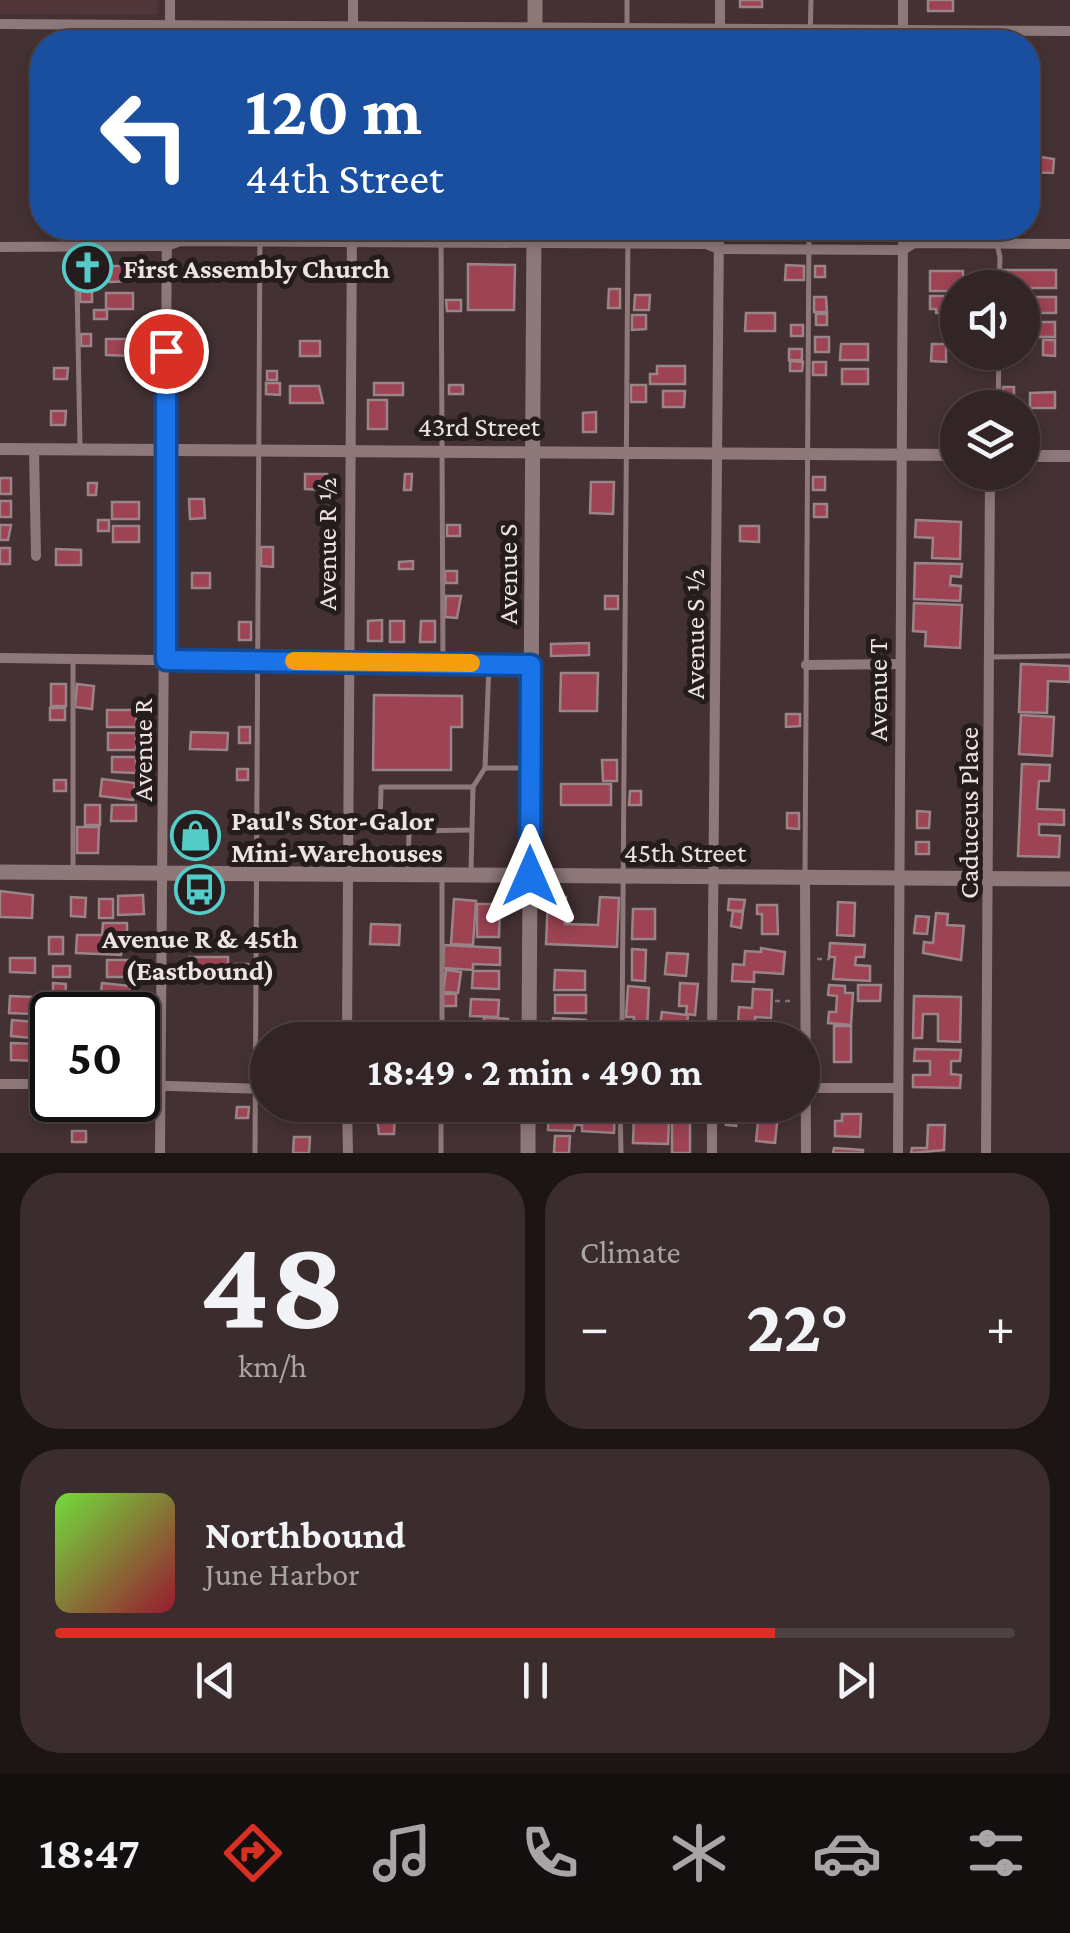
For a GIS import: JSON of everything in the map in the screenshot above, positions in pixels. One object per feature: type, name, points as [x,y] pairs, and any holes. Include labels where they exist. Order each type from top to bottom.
[{"type":"main road","points":[[535,0],[535,30]]},
{"type":"main road","name":"Avenue S","points":[[529,1022],[534,240]]},
{"type":"main road","name":"45th Street","points":[[0,872],[1070,879]]},
{"type":"main road","points":[[528,1122],[528,1153]]},
{"type":"street","points":[[170,0],[170,30]]},
{"type":"street","points":[[353,0],[354,30]]},
{"type":"street","points":[[720,0],[720,30]]},
{"type":"street","points":[[903,0],[904,30]]},
{"type":"street","points":[[0,24],[446,26],[482,30]]},
{"type":"street","points":[[1040,33],[1070,31]]},
{"type":"street","name":"Avenue R","points":[[160,1086],[167,240]]},
{"type":"street","points":[[0,247],[167,246],[180,241],[440,240]]},
{"type":"street","points":[[593,240],[706,244],[719,249],[809,250],[903,250],[914,243],[1070,244]]},
{"type":"street","name":"Avenue S ½","points":[[712,1022],[719,240]]},
{"type":"street","name":"Avenue T","points":[[898,1153],[903,240]]},
{"type":"street","name":"Avenue R ½","points":[[348,1022],[352,241]]},
{"type":"street","name":"43rd Street","points":[[0,449],[940,455]]},
{"type":"street","points":[[34,449],[36,556]]},
{"type":"street","points":[[1040,456],[1070,456]]},
{"type":"street","name":"Caduceus Place","points":[[986,1153],[990,490]]},
{"type":"street","points":[[0,658],[531,665]]},
{"type":"street","points":[[806,665],[899,664]]},
{"type":"street","points":[[804,878],[806,1022]]},
{"type":"street","points":[[0,1084],[30,1084]]},
{"type":"street","points":[[160,1086],[250,1089]]},
{"type":"street","points":[[820,1088],[898,1088]]},
{"type":"street","name":"Avenue R","points":[[160,1122],[160,1153]]},
{"type":"street","points":[[348,1122],[348,1153]]},
{"type":"street","points":[[712,1122],[712,1153]]},
{"type":"street","points":[[805,1122],[806,1153]]},
{"type":"lane","points":[[627,0],[627,30]]},
{"type":"lane","points":[[810,0],[810,30]]},
{"type":"lane","points":[[80,24],[80,30]]},
{"type":"lane","points":[[75,240],[80,450]]},
{"type":"lane","points":[[440,240],[443,663]]},
{"type":"lane","points":[[804,878],[809,240]]},
{"type":"lane","points":[[996,240],[999,270]]},
{"type":"lane","points":[[254,1022],[260,241]]},
{"type":"lane","points":[[622,1022],[628,243]]},
{"type":"lane","points":[[991,657],[1070,656]]},
{"type":"lane","points":[[72,659],[73,873]]},
{"type":"lane","points":[[471,876],[473,787],[485,768],[489,664]]},
{"type":"lane","points":[[485,768],[530,768]]},
{"type":"lane","points":[[472,830],[380,830],[381,787],[473,787]]},
{"type":"lane","points":[[408,875],[409,831]]},
{"type":"lane","points":[[442,875],[442,1022]]},
{"type":"lane","points":[[254,1122],[254,1153]]},
{"type":"lane","points":[[441,1122],[441,1153]]},
{"type":"lane","points":[[620,1122],[621,1153]]},
{"type":"path","points":[[805,959],[830,959]]},
{"type":"path","points":[[775,1002],[806,1002]]},
{"type":"shaded area","points":[[0,0],[158,0],[157,15],[0,14]]},
{"type":"building","points":[[740,0],[762,0],[762,7],[740,7]]},
{"type":"building","points":[[928,0],[953,0],[953,11],[928,11]]},
{"type":"building","points":[[1040,157],[1054,159],[1053,173],[1040,172]]},
{"type":"building","points":[[468,264],[515,265],[514,310],[468,310]]},
{"type":"building","points":[[786,265],[804,266],[804,280],[785,280]]},
{"type":"building","points":[[109,266],[134,266],[135,281],[109,282]]},
{"type":"building","points":[[815,266],[825,266],[825,277],[815,277]]},
{"type":"building","points":[[1040,270],[1056,270],[1056,288],[1040,288]]},
{"type":"building","points":[[930,271],[940,271],[940,291],[930,291]]},
{"type":"building","points":[[80,288],[92,288],[92,302],[80,302]]},
{"type":"building","points":[[609,289],[620,289],[620,308],[608,308]]},
{"type":"building","points":[[106,293],[133,293],[133,309],[106,309]]},
{"type":"building","points":[[635,295],[650,295],[649,310],[634,310]]},
{"type":"building","points":[[930,296],[940,296],[940,313],[930,309]]},
{"type":"building","points":[[814,297],[826,297],[827,312],[814,312]]},
{"type":"building","points":[[1040,297],[1056,297],[1056,313],[1040,313]]},
{"type":"building","points":[[446,300],[461,300],[461,311],[447,311]]},
{"type":"building","points":[[94,310],[107,310],[107,319],[94,319]]},
{"type":"building","points":[[746,313],[775,313],[775,331],[745,331]]},
{"type":"building","points":[[816,314],[827,314],[827,325],[816,325]]},
{"type":"building","points":[[632,315],[646,315],[646,329],[632,330]]},
{"type":"building","points":[[1040,322],[1055,322],[1055,337],[1040,337]]},
{"type":"building","points":[[791,325],[803,325],[803,336],[791,336]]},
{"type":"building","points":[[81,334],[91,334],[91,346],[81,346]]},
{"type":"building","points":[[815,337],[829,337],[829,352],[815,352]]},
{"type":"building","points":[[106,339],[134,339],[133,356],[106,355]]},
{"type":"building","points":[[1043,340],[1055,340],[1055,356],[1043,355]]},
{"type":"building","points":[[300,341],[320,341],[320,356],[300,356]]},
{"type":"building","points":[[841,344],[868,344],[868,360],[840,360]]},
{"type":"building","points":[[932,344],[940,344],[940,362],[931,361]]},
{"type":"building","points":[[789,349],[802,349],[802,360],[789,360]]},
{"type":"building","points":[[790,361],[803,362],[802,371],[790,371]]},
{"type":"building","points":[[813,362],[826,362],[826,375],[813,375]]},
{"type":"building","points":[[657,366],[685,366],[685,384],[650,384],[650,374],[657,374]]},
{"type":"building","points":[[54,368],[68,368],[67,379],[54,379]]},
{"type":"building","points":[[842,369],[868,369],[868,384],[842,384]]},
{"type":"building","points":[[267,371],[277,371],[277,380],[267,380]]},
{"type":"building","points":[[266,383],[280,383],[280,395],[266,394]]},
{"type":"building","points":[[374,383],[403,383],[403,395],[374,395]]},
{"type":"building","points":[[449,385],[463,385],[463,394],[449,394]]},
{"type":"building","points":[[631,385],[646,385],[646,402],[631,402]]},
{"type":"building","points":[[290,386],[319,386],[323,403],[290,403]]},
{"type":"building","points":[[663,391],[685,391],[684,407],[663,407]]},
{"type":"building","points":[[1055,392],[1055,408],[1040,408],[1040,393]]},
{"type":"building","points":[[368,400],[387,400],[387,429],[368,429]]},
{"type":"building","points":[[51,411],[66,411],[65,425],[51,425]]},
{"type":"building","points":[[596,412],[596,432],[583,432],[583,413]]},
{"type":"building","points":[[305,474],[327,474],[327,490],[305,489]]},
{"type":"building","points":[[405,474],[412,474],[411,490],[404,490]]},
{"type":"building","points":[[813,477],[825,477],[825,490],[813,490]]},
{"type":"building","points":[[0,478],[11,478],[11,494],[0,494]]},
{"type":"building","points":[[591,482],[614,482],[613,514],[590,513]]},
{"type":"building","points":[[88,483],[97,483],[96,495],[88,495]]},
{"type":"building","points":[[189,499],[204,499],[205,518],[190,519]]},
{"type":"building","points":[[0,501],[11,501],[11,517],[0,517]]},
{"type":"building","points":[[112,502],[139,502],[139,519],[112,519]]},
{"type":"building","points":[[814,504],[827,504],[827,517],[814,517]]},
{"type":"building","points":[[98,520],[109,520],[109,531],[98,531]]},
{"type":"building","points":[[916,520],[961,522],[960,559],[932,558],[933,538],[915,537]]},
{"type":"building","points":[[0,525],[11,525],[8,540],[0,540]]},
{"type":"building","points":[[447,525],[460,525],[460,536],[447,536]]},
{"type":"building","points":[[113,526],[139,526],[139,542],[113,542]]},
{"type":"building","points":[[740,526],[759,526],[759,542],[740,541]]},
{"type":"building","points":[[261,547],[273,547],[273,567],[261,566]]},
{"type":"building","points":[[0,548],[10,548],[10,564],[0,564]]},
{"type":"building","points":[[56,549],[81,550],[81,565],[56,565]]},
{"type":"building","points":[[413,561],[413,569],[399,569],[399,562]]},
{"type":"building","points":[[915,563],[962,564],[961,577],[951,576],[950,585],[961,586],[960,601],[914,599]]},
{"type":"building","points":[[445,571],[457,571],[457,583],[445,583]]},
{"type":"building","points":[[192,573],[210,573],[210,588],[192,588]]},
{"type":"building","points":[[446,596],[461,596],[457,618],[445,617]]},
{"type":"building","points":[[605,596],[618,596],[618,609],[605,609]]},
{"type":"building","points":[[914,603],[962,605],[960,648],[925,646],[926,632],[913,631]]},
{"type":"building","points":[[382,620],[382,641],[368,641],[368,621]]},
{"type":"building","points":[[390,621],[404,621],[404,642],[390,642]]},
{"type":"building","points":[[421,621],[435,621],[435,642],[420,642]]},
{"type":"building","points":[[239,622],[251,622],[251,640],[239,640]]},
{"type":"building","points":[[589,643],[589,655],[551,656],[551,644]]},
{"type":"building","points":[[1021,664],[1070,666],[1070,682],[1048,681],[1047,713],[1019,712]]},
{"type":"building","points":[[561,673],[598,673],[597,711],[560,711]]},
{"type":"building","points":[[51,684],[66,684],[66,706],[51,706]]},
{"type":"building","points":[[77,684],[94,686],[92,709],[75,707]]},
{"type":"building","points":[[374,695],[462,696],[462,727],[451,727],[451,770],[373,770]]},
{"type":"building","points":[[50,708],[65,708],[65,720],[50,720]]},
{"type":"building","points":[[107,710],[136,710],[136,727],[107,727]]},
{"type":"building","points":[[786,714],[800,714],[800,726],[786,727]]},
{"type":"building","points":[[1021,715],[1054,717],[1052,756],[1019,754]]},
{"type":"building","points":[[239,727],[250,727],[250,743],[239,743]]},
{"type":"building","points":[[191,732],[228,733],[227,750],[190,749]]},
{"type":"building","points":[[108,733],[136,733],[136,750],[108,750]]},
{"type":"building","points":[[112,757],[136,757],[136,773],[112,772]]},
{"type":"building","points":[[602,760],[617,760],[617,781],[603,781]]},
{"type":"building","points":[[1022,764],[1050,765],[1049,781],[1039,781],[1037,809],[1064,810],[1064,825],[1039,824],[1039,835],[1060,836],[1059,857],[1018,856]]},
{"type":"building","points":[[237,769],[248,769],[248,780],[237,780]]},
{"type":"building","points":[[102,779],[135,783],[133,800],[100,796]]},
{"type":"building","points":[[54,780],[66,780],[66,791],[54,791]]},
{"type":"building","points":[[561,784],[611,784],[611,805],[561,805]]},
{"type":"building","points":[[630,791],[641,791],[641,805],[629,805]]},
{"type":"building","points":[[85,805],[100,805],[100,825],[85,825]]},
{"type":"building","points":[[112,805],[136,805],[136,821],[111,821]]},
{"type":"building","points":[[917,811],[930,812],[929,828],[917,828]]},
{"type":"building","points":[[787,813],[799,813],[799,829],[787,828]]},
{"type":"building","points":[[77,827],[99,827],[98,853],[77,853]]},
{"type":"building","points":[[916,842],[929,842],[929,854],[916,854]]},
{"type":"building","points":[[0,891],[33,895],[32,918],[0,917]]},
{"type":"building","points":[[143,895],[144,914],[118,915],[118,896]]},
{"type":"building","points":[[71,897],[86,898],[85,917],[71,916]]},
{"type":"building","points":[[548,897],[566,897],[565,924],[598,925],[600,897],[619,898],[617,947],[546,944]]},
{"type":"building","points":[[99,899],[113,899],[113,918],[99,918]]},
{"type":"building","points":[[454,899],[476,901],[473,945],[451,944]]},
{"type":"building","points":[[729,899],[745,900],[743,911],[728,910]]},
{"type":"building","points":[[838,902],[855,903],[854,936],[837,935]]},
{"type":"building","points":[[477,904],[500,904],[499,937],[477,937]]},
{"type":"building","points":[[757,905],[777,905],[778,934],[762,934],[762,914],[757,914]]},
{"type":"building","points":[[633,909],[655,909],[655,939],[632,939]]},
{"type":"building","points":[[733,911],[743,912],[741,928],[731,926]]},
{"type":"building","points":[[936,913],[948,914],[947,925],[964,926],[961,960],[923,953],[924,942],[933,943]]},
{"type":"building","points":[[916,916],[929,917],[927,934],[914,933]]},
{"type":"building","points":[[103,923],[127,923],[121,955],[76,953],[77,935],[102,935]]},
{"type":"building","points":[[371,924],[400,925],[399,945],[370,944]]},
{"type":"building","points":[[49,937],[63,937],[63,954],[49,954]]},
{"type":"building","points":[[830,943],[865,945],[864,957],[856,957],[855,965],[870,966],[870,981],[833,979],[835,957],[829,957]]},
{"type":"building","points":[[444,945],[500,948],[500,965],[473,964],[473,970],[443,968]]},
{"type":"building","points":[[761,948],[785,952],[783,974],[754,972],[754,982],[732,981],[733,964],[744,965],[745,951],[761,952]]},
{"type":"building","points":[[632,949],[646,950],[645,981],[632,980]]},
{"type":"building","points":[[667,953],[688,954],[686,976],[665,974]]},
{"type":"building","points":[[190,957],[228,957],[228,975],[190,975]]},
{"type":"building","points":[[10,958],[35,958],[35,973],[10,972]]},
{"type":"building","points":[[107,960],[133,960],[133,977],[107,977]]},
{"type":"building","points":[[236,964],[248,964],[248,982],[236,982]]},
{"type":"building","points":[[53,966],[70,966],[70,977],[53,977]]},
{"type":"building","points":[[446,970],[461,972],[458,993],[443,992]]},
{"type":"building","points":[[555,970],[585,971],[585,990],[554,990]]},
{"type":"building","points":[[473,971],[499,971],[499,989],[472,988]]},
{"type":"building","points":[[53,983],[66,984],[66,992],[53,992]]},
{"type":"building","points":[[102,983],[131,986],[130,992],[101,992]]},
{"type":"building","points":[[680,983],[698,984],[695,1015],[686,1014],[687,1006],[679,1006]]},
{"type":"building","points":[[829,985],[845,986],[845,993],[853,993],[851,1025],[828,1023],[829,1012],[836,1012],[837,996],[828,995]]},
{"type":"building","points":[[858,985],[881,985],[880,1001],[858,1001]]},
{"type":"building","points":[[628,986],[649,988],[647,1022],[634,1022],[634,1017],[626,1017]]},
{"type":"building","points":[[753,989],[772,990],[771,1018],[738,1022],[739,1007],[752,1008]]},
{"type":"building","points":[[443,994],[456,994],[456,1006],[443,1006]]},
{"type":"building","points":[[555,995],[586,995],[586,1013],[555,1013]]},
{"type":"building","points":[[10,996],[30,997],[30,1014],[9,1013]]},
{"type":"building","points":[[914,996],[961,997],[960,1042],[938,1041],[938,1014],[923,1014],[922,1038],[913,1038]]},
{"type":"building","points":[[471,999],[499,1000],[498,1017],[470,1016]]},
{"type":"building","points":[[662,1012],[688,1015],[687,1022],[660,1022]]},
{"type":"building","points":[[484,1017],[508,1019],[508,1022],[484,1022]]},
{"type":"building","points":[[553,1018],[586,1020],[586,1022],[553,1022]]},
{"type":"building","points":[[12,1020],[30,1022],[30,1038],[11,1036]]},
{"type":"building","points":[[834,1026],[851,1026],[851,1062],[834,1062]]},
{"type":"building","points":[[11,1043],[30,1044],[30,1061],[11,1060]]},
{"type":"building","points":[[915,1049],[961,1050],[960,1061],[951,1061],[951,1074],[961,1075],[960,1088],[913,1087],[913,1075],[930,1075],[930,1061],[914,1061]]},
{"type":"building","points":[[237,1107],[249,1107],[248,1118],[236,1118]]},
{"type":"building","points":[[842,1114],[861,1114],[860,1137],[835,1136],[835,1121],[842,1121]]},
{"type":"building","points":[[378,1122],[395,1122],[394,1134],[379,1134]]},
{"type":"building","points":[[548,1122],[614,1122],[614,1133],[582,1131],[582,1125],[575,1125],[574,1131],[548,1130]]},
{"type":"building","points":[[634,1122],[669,1122],[668,1144],[633,1143]]},
{"type":"building","points":[[672,1122],[690,1122],[690,1153],[672,1153]]},
{"type":"building","points":[[758,1122],[777,1122],[775,1143],[756,1141]]},
{"type":"building","points":[[928,1125],[945,1125],[944,1150],[911,1153],[912,1148],[927,1148]]},
{"type":"building","points":[[72,1131],[86,1131],[86,1142],[72,1142]]},
{"type":"building","points":[[555,1136],[570,1136],[569,1153],[554,1153]]},
{"type":"building","points":[[294,1137],[310,1137],[309,1153],[293,1153]]},
{"type":"building","points":[[834,1148],[863,1150],[863,1153],[833,1153]]},
{"type":"slow traffic","points":[[294,661],[471,663]]},
{"type":"place","name":"First Assembly Church","points":[[88,268]]},
{"type":"place","name":"Paul's Stor-Galor Mini-Warehouses","points":[[196,836]]},
{"type":"place","name":"Avenue R & 45th (Eastbound)","points":[[200,890]]},
{"type":"route","points":[[166,351],[166,660],[531,665],[530,876]]}]
